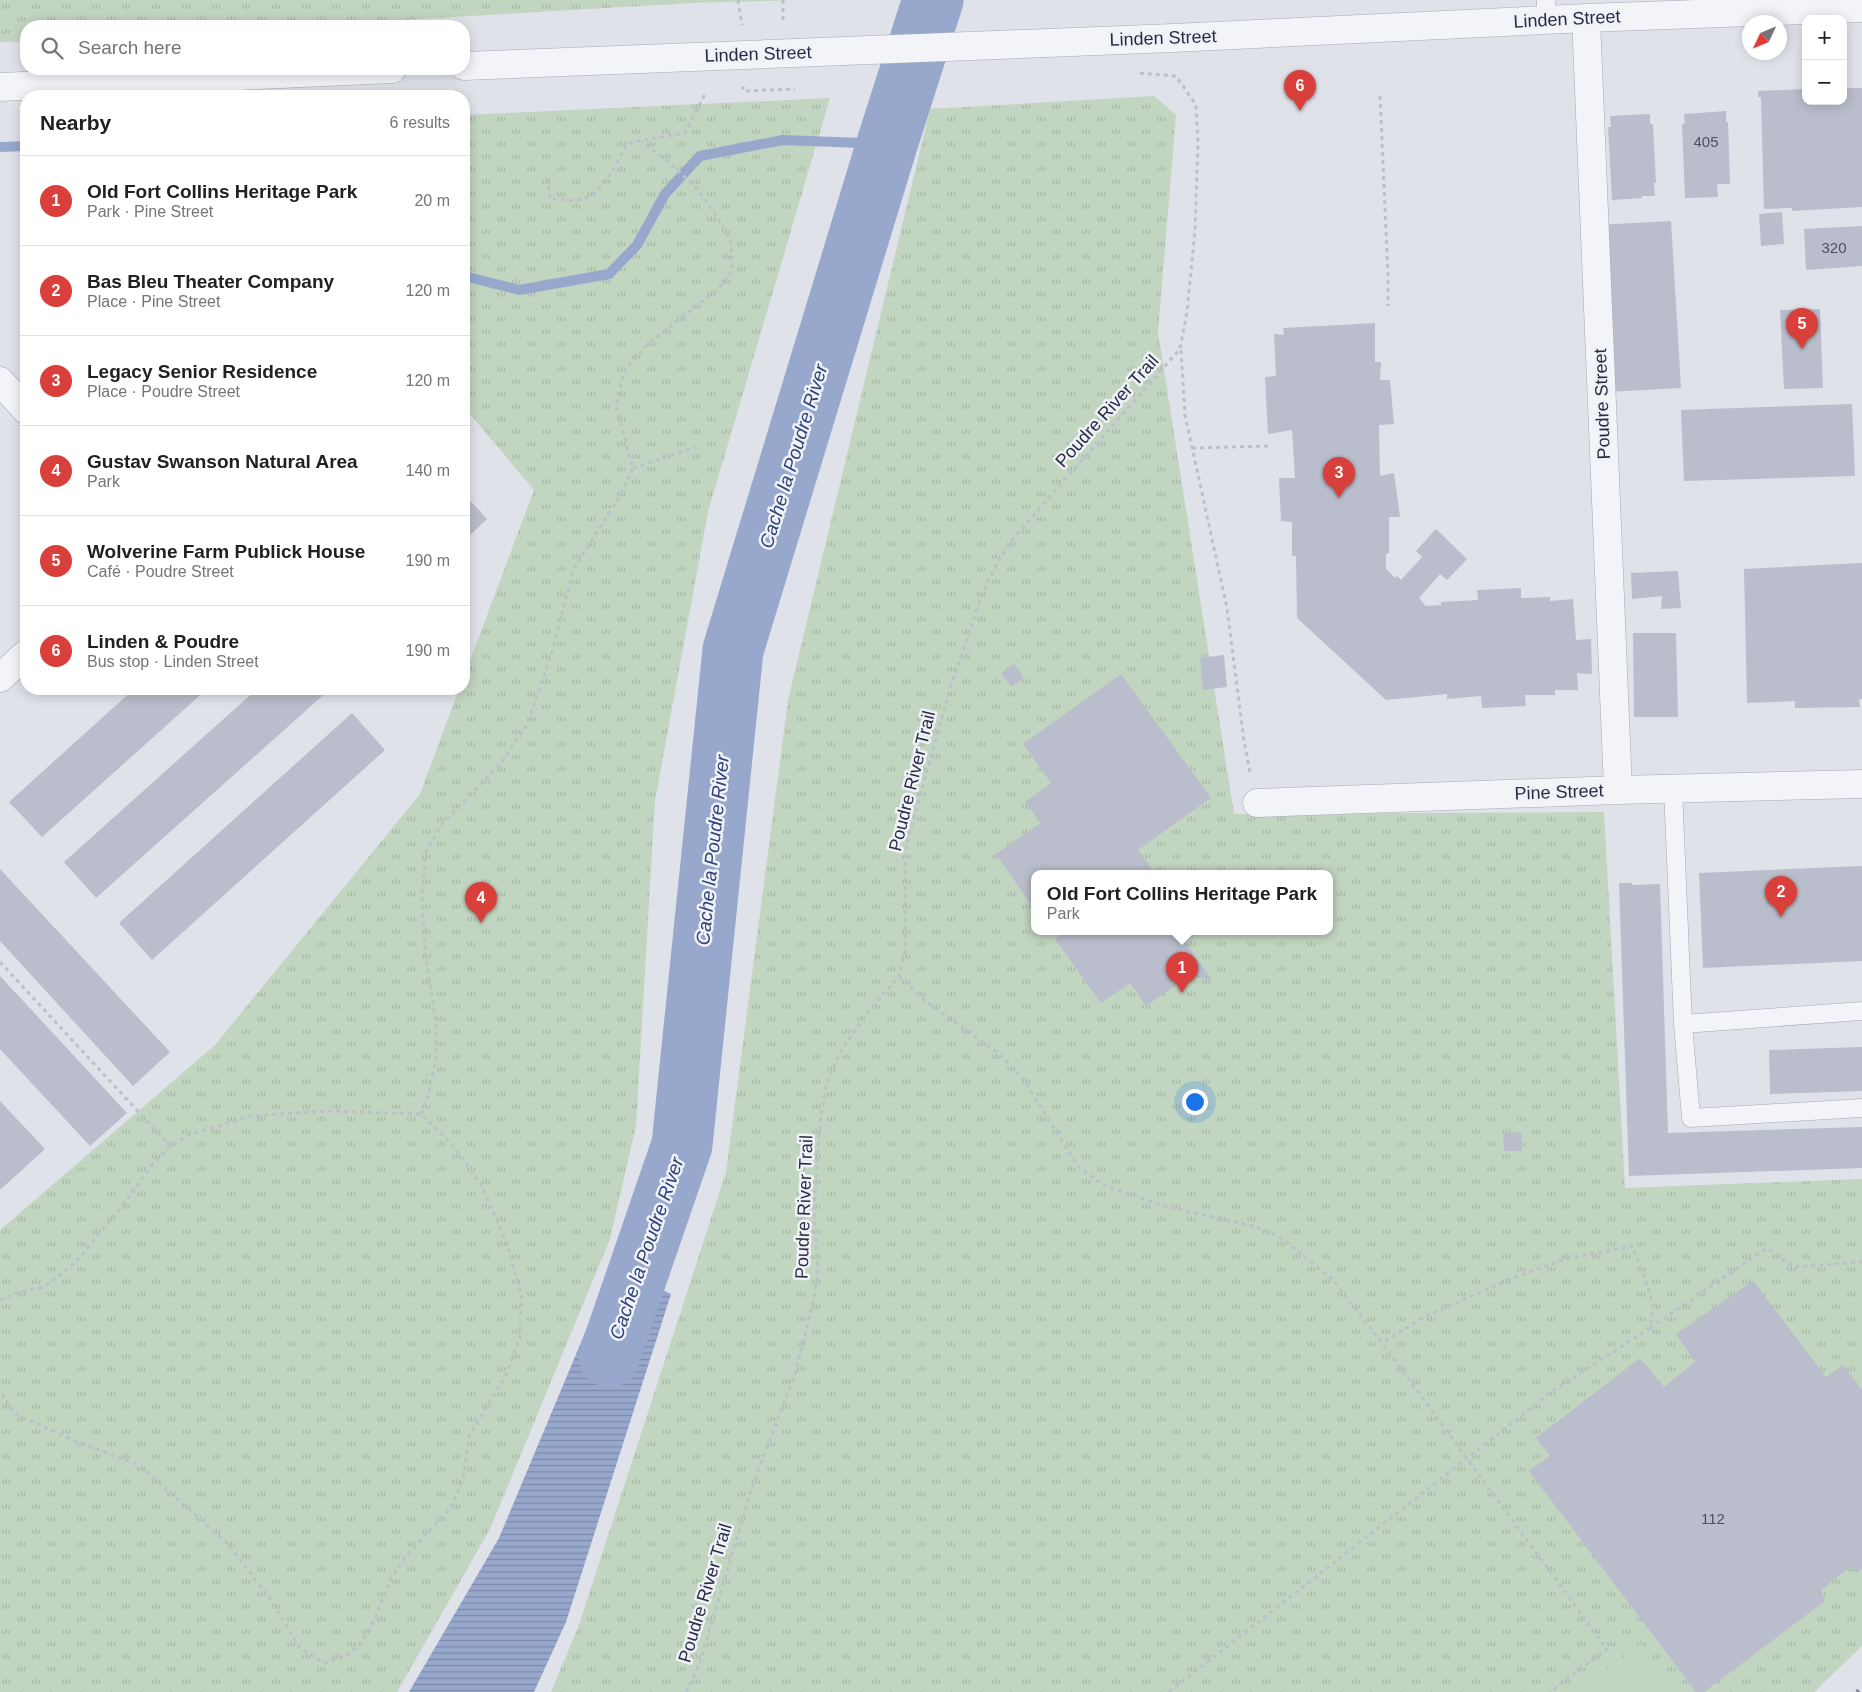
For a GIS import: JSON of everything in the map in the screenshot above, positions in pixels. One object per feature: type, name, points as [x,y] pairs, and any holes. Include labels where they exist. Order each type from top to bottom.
[{"type":"street","name":"Linden Street","points":[[470,66],[1139,39],[1546,10],[1586,18],[1862,8]]},
{"type":"street","name":"Poudre Street","points":[[1586,18],[1618,790]]},
{"type":"street","points":[[0,87],[261,75]]},
{"type":"street","points":[[0,381],[20,403]]},
{"type":"street","points":[[0,678],[20,660]]},
{"type":"street","name":"Pine Street","points":[[1257,803],[1618,790],[1862,784]]},
{"type":"lane","points":[[1673,789],[1683,1024],[1692,1118],[1862,1108]]},
{"type":"lane","points":[[1683,1024],[1862,1011]]},
{"type":"path","points":[[783,0],[783,20]]},
{"type":"path","name":"Poudre River Trail","points":[[686,1692],[700,1662],[753,1484],[795,1374],[818,1274],[814,1209],[820,1122],[826,1086],[840,1052],[867,1013],[899,976],[905,951],[907,842],[951,686],[981,597],[998,561],[1018,533],[1180,349],[1187,312],[1194,230],[1198,143],[1196,105],[1176,76],[1136,73]]},
{"type":"path","points":[[548,178],[550,199],[577,200],[592,195],[605,182],[628,143],[685,133],[706,92]]},
{"type":"path","points":[[1380,96],[1388,306]]},
{"type":"path","points":[[421,1114],[427,1100],[436,1059],[436,1023],[426,952],[422,894],[426,852],[442,824],[501,763],[527,725],[553,650],[574,568],[620,496],[633,468],[616,407],[624,372],[647,345],[719,288],[732,270],[731,243],[718,218],[698,190],[671,164],[642,142]]},
{"type":"path","points":[[1180,349],[1185,415],[1227,608],[1244,741],[1257,803]]},
{"type":"path","points":[[633,468],[696,446]]},
{"type":"path","points":[[1192,448],[1269,446]]},
{"type":"path","points":[[0,962],[170,1146]]},
{"type":"path","points":[[899,976],[925,1001],[997,1052],[1023,1079],[1078,1166],[1103,1185],[1164,1206],[1253,1226],[1280,1237],[1333,1280],[1382,1343],[1607,1649],[1550,1692]]},
{"type":"path","points":[[0,1300],[16,1293],[44,1287],[75,1263],[123,1205],[152,1165],[170,1146],[189,1135],[251,1116],[327,1111],[421,1114],[452,1144],[482,1186],[508,1246],[521,1295],[520,1338],[505,1377],[469,1436],[462,1479],[452,1506],[406,1556],[390,1580],[375,1619],[361,1643],[346,1656],[324,1663],[299,1647],[269,1597],[227,1543],[139,1465],[74,1441],[14,1412],[0,1390]]},
{"type":"path","points":[[1382,1343],[1426,1316],[1513,1278],[1565,1259],[1632,1246],[1653,1305],[1650,1328]]},
{"type":"path","points":[[1169,1692],[1554,1390],[1650,1328],[1767,1248],[1794,1267],[1862,1262]]},
{"type":"green space","points":[[0,0],[795,0],[692,3],[402,20],[20,20],[20,42],[0,42]]},
{"type":"green space","points":[[1154,96],[1176,115],[1158,332],[1234,814],[1604,812],[1625,1188],[1862,1179],[1862,1646],[1814,1692],[551,1692],[579,1625],[726,1172],[788,700],[930,109]]},
{"type":"green space","points":[[830,98],[708,512],[655,801],[636,1126],[610,1239],[490,1529],[397,1692],[0,1692],[0,1230],[215,1045],[420,794],[457,695],[470,695],[470,661],[534,490],[470,414],[470,115]]},
{"type":"green space","points":[[1641,1644],[1677,1692],[1577,1692]]},
{"type":"water","points":[[613,1266],[671,1294],[566,1622],[534,1692],[409,1692],[499,1538]]},
{"type":"building","points":[[1847,88],[1862,88],[1862,207],[1792,211],[1792,208],[1764,209],[1761,97],[1758,97],[1758,91],[1802,89],[1802,105],[1847,105]]},
{"type":"building","points":[[1726,111],[1730,184],[1717,184],[1718,197],[1685,198],[1682,124],[1685,123],[1684,114]]},
{"type":"building","points":[[1650,114],[1650,124],[1653,124],[1655,196],[1612,200],[1608,127],[1611,127],[1610,116]]},
{"type":"building","points":[[1782,212],[1784,244],[1761,246],[1759,214]]},
{"type":"building","points":[[1671,221],[1681,388],[1607,392],[1597,225]]},
{"type":"building","points":[[1862,226],[1862,266],[1806,270],[1804,229]]},
{"type":"building","points":[[1820,309],[1823,388],[1784,389],[1780,310]]},
{"type":"building","points":[[1375,323],[1375,362],[1381,362],[1380,380],[1390,380],[1394,424],[1379,425],[1380,476],[1394,473],[1400,517],[1389,517],[1389,553],[1386,554],[1386,569],[1395,578],[1397,576],[1401,580],[1422,557],[1416,551],[1436,529],[1467,559],[1447,580],[1440,574],[1419,598],[1426,606],[1441,605],[1441,602],[1478,600],[1477,590],[1521,588],[1521,598],[1550,597],[1550,601],[1573,599],[1576,640],[1591,639],[1592,674],[1577,673],[1578,690],[1555,690],[1555,695],[1525,695],[1526,706],[1482,708],[1481,696],[1447,699],[1447,694],[1386,700],[1297,618],[1296,556],[1292,556],[1292,522],[1281,521],[1279,478],[1295,478],[1292,430],[1268,434],[1265,377],[1276,376],[1274,334],[1284,335],[1283,328]]},
{"type":"building","points":[[1852,404],[1855,476],[1684,481],[1681,410]]},
{"type":"building","points":[[470,501],[487,519],[470,535]]},
{"type":"building","points":[[1862,563],[1862,699],[1859,699],[1860,707],[1795,708],[1795,701],[1747,703],[1744,569]]},
{"type":"building","points":[[1678,571],[1681,608],[1661,609],[1662,596],[1632,599],[1631,573]]},
{"type":"building","points":[[1633,633],[1676,633],[1678,717],[1634,717]]},
{"type":"building","points":[[1224,655],[1227,687],[1203,690],[1200,658]]},
{"type":"building","points":[[1014,664],[1024,678],[1011,687],[1001,673]]},
{"type":"building","points":[[1121,674],[1211,798],[1138,850],[1153,870],[1031,870],[1031,905],[996,854],[1041,823],[1025,802],[1051,783],[1023,744]]},
{"type":"building","points":[[127,695],[200,695],[42,837],[9,802]]},
{"type":"building","points":[[250,695],[323,695],[96,898],[64,862]]},
{"type":"building","points":[[352,713],[385,750],[152,960],[119,923]]},
{"type":"building","points":[[1862,866],[1862,961],[1703,968],[1699,873]]},
{"type":"building","points":[[0,869],[170,1052],[133,1086],[0,941]]},
{"type":"building","points":[[1619,883],[1632,883],[1632,885],[1660,884],[1668,1133],[1862,1127],[1862,1168],[1629,1176]]},
{"type":"building","points":[[1060,935],[1195,935],[1185,942],[1212,980],[1189,976],[1146,1006],[1130,983],[1101,1003],[1055,939]]},
{"type":"building","points":[[0,976],[127,1113],[90,1146],[0,1049]]},
{"type":"building","points":[[1862,1047],[1862,1091],[1770,1094],[1769,1050]]},
{"type":"building","points":[[0,1101],[45,1149],[0,1190]]},
{"type":"building","points":[[1521,1132],[1522,1151],[1504,1151],[1503,1133]]},
{"type":"building","points":[[1753,1281],[1826,1377],[1843,1365],[1862,1390],[1862,1569],[1857,1573],[1851,1566],[1820,1591],[1825,1601],[1704,1692],[1696,1692],[1529,1471],[1550,1456],[1536,1438],[1640,1358],[1664,1387],[1695,1362],[1676,1334]]},
{"type":"waterway","name":"Cache la Poudre River","points":[[609,1357],[682,1145],[733,650],[887,144],[933,0]]},
{"type":"waterway","points":[[470,278],[519,290],[609,274],[637,245],[665,194],[700,156],[783,140],[887,144]]},
{"type":"waterway","points":[[0,147],[20,146]]},
{"type":"railway","points":[[1857,1692],[1862,1687]]},
{"type":"place","name":"Linden & Poudre","points":[[1300,111]]},
{"type":"place","name":"Wolverine Farm Publick House","points":[[1802,349]]},
{"type":"place","name":"Legacy Senior Residence","points":[[1339,498]]},
{"type":"place","name":"Bas Bleu Theater Company","points":[[1781,917]]},
{"type":"place","name":"Gustav Swanson Natural Area","points":[[481,923]]},
{"type":"place","name":"Old Fort Collins Heritage Park","points":[[1182,993]]}]
